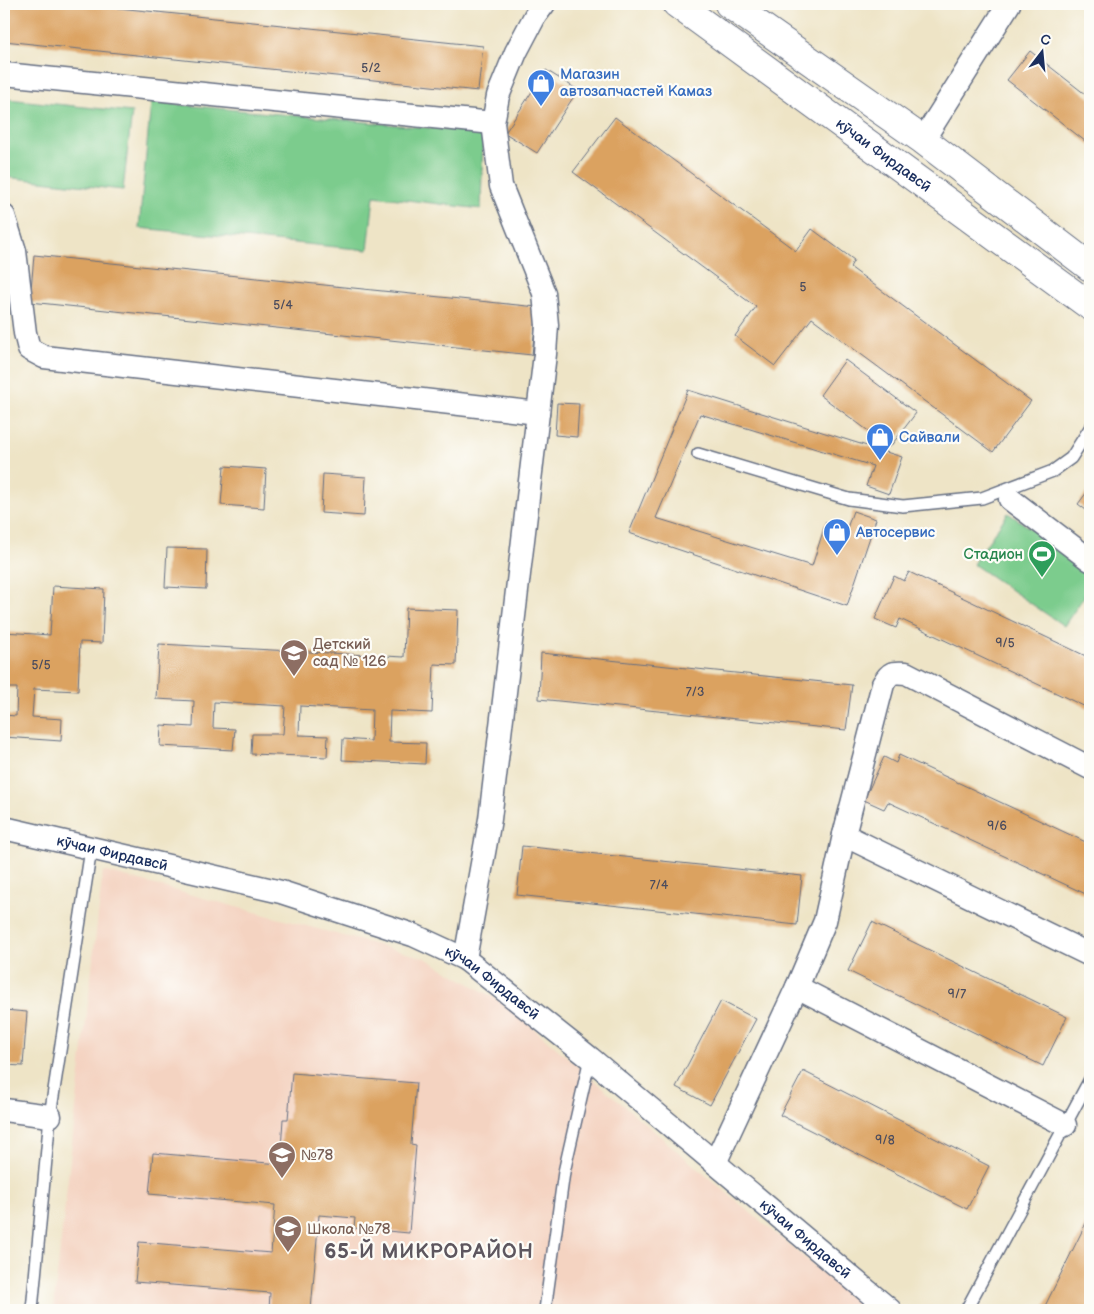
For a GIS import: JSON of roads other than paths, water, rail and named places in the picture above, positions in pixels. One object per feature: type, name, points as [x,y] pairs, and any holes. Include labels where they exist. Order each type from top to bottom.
[{"type":"street","points":[[465,958],[490,819],[547,325],[544,293],[501,186],[493,123],[498,96],[516,52],[535,16],[544,4]]},
{"type":"street","name":"кӯчаи Фирдавсӣ","points":[[677,4],[1090,306]]},
{"type":"street","points":[[729,4],[923,140],[1090,267]]},
{"type":"street","points":[[923,140],[1009,4]]},
{"type":"street","points":[[731,43],[752,21]]},
{"type":"street","points":[[4,74],[493,123]]},
{"type":"street","points":[[4,216],[15,251],[25,333],[29,349],[44,358],[538,413]]},
{"type":"street","points":[[1010,499],[1090,560]]},
{"type":"street","points":[[715,1163],[797,988],[825,921],[844,836],[883,684],[888,675],[894,672],[906,673],[1090,768]]},
{"type":"street","name":"кӯчаи Фирдавсӣ","points":[[4,828],[281,892],[413,935],[465,958],[590,1058],[890,1310]]},
{"type":"street","points":[[844,836],[1090,955]]},
{"type":"street","points":[[797,988],[1065,1125]]},
{"type":"street","points":[[4,1110],[50,1116]]},
{"type":"lane","points":[[698,454],[849,499],[903,506],[982,498],[1053,471],[1072,458],[1090,428]]},
{"type":"lane","points":[[32,1310],[50,1116],[91,849]]},
{"type":"lane","points":[[545,1310],[564,1172],[590,1058]]},
{"type":"lane","points":[[966,1310],[1090,1079]]},
{"type":"place","name":"Магазин автозапчастей Камаз","points":[[541,107]]},
{"type":"place","name":"Сайвали","points":[[880,461]]},
{"type":"place","name":"Автосервис","points":[[837,556]]},
{"type":"place","name":"Стадион","points":[[1042,578]]},
{"type":"place","name":"Детский сад № 126","points":[[294,677]]},
{"type":"place","name":"№78","points":[[282,1179]]},
{"type":"place","name":"Школа №78","points":[[288,1253]]},
{"type":"district","name":"65-Й МИКРОРАЙОН","points":[[429,1251]]}]
